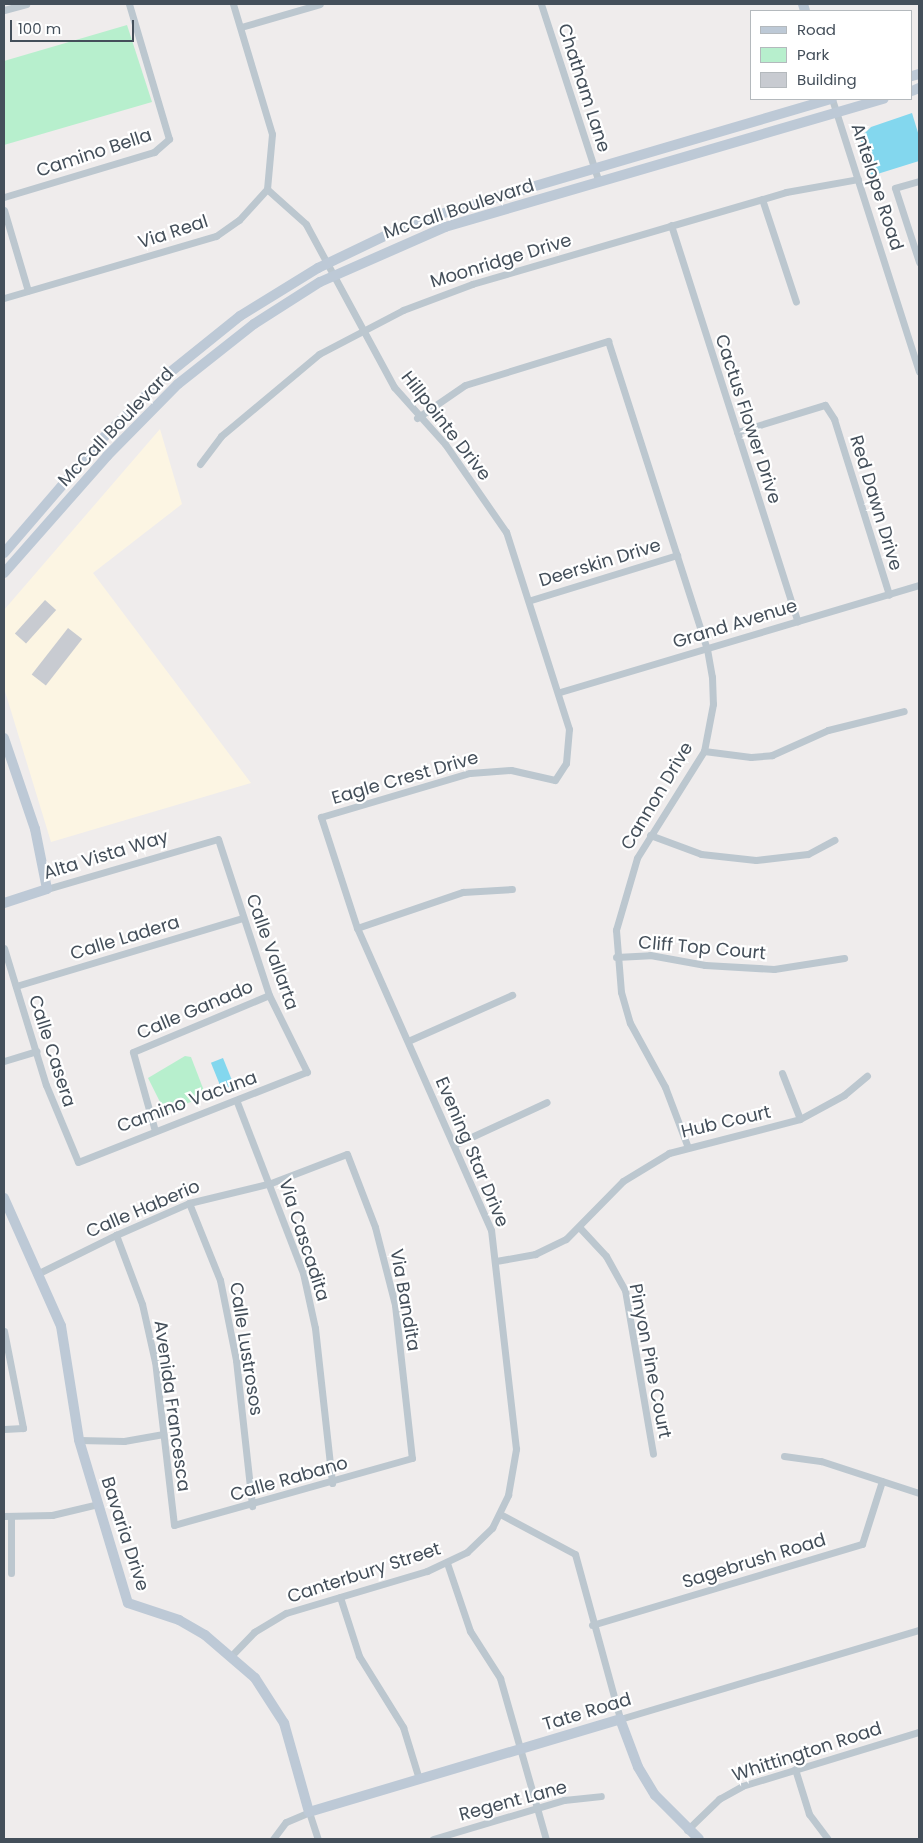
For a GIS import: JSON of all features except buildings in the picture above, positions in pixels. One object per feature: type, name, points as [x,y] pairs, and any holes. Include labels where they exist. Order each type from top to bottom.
[{"type":"main road","name":"McCall Boulevard","points":[[4,552],[113,426],[194,351],[261,302],[327,263],[414,223],[829,100]]},
{"type":"main road","name":"McCall Boulevard","points":[[4,573],[130,431],[178,384],[254,324],[334,275],[422,235],[881,100]]},
{"type":"main road","points":[[130,431],[132,419],[183,372],[194,351]]},
{"type":"main road","points":[[4,738],[35,829],[47,889]]},
{"type":"main road","name":"Alta Vista Way","points":[[4,903],[47,889]]},
{"type":"main road","name":"Bavaria Drive","points":[[4,1198],[61,1326],[79,1440],[128,1602],[179,1620],[232,1655],[255,1678],[284,1723],[309,1812]]},
{"type":"main road","points":[[620,1719],[638,1767],[655,1795],[687,1830],[699,1839]]},
{"type":"main road","name":"Tate Road","points":[[309,1812],[620,1719]]},
{"type":"street","points":[[4,10],[26,4]]},
{"type":"street","name":"Camino Bella","points":[[4,197],[154,152],[169,139],[129,4]]},
{"type":"street","points":[[233,4],[272,134],[267,189]]},
{"type":"street","points":[[241,27],[320,4]]},
{"type":"street","name":"Chatham Lane","points":[[541,4],[599,182]]},
{"type":"street","name":"Antelope Road","points":[[832,100],[919,371]]},
{"type":"street","name":"Moonridge Drive","points":[[200,464],[221,436],[263,400],[319,354],[362,328],[442,294],[671,225],[762,199],[858,179]]},
{"type":"street","points":[[919,181],[894,188],[919,262]]},
{"type":"street","name":"Hillpointe Drive","points":[[267,189],[289,204],[306,224],[394,387],[417,418],[445,444],[506,532],[531,600],[560,692],[568,729],[566,763],[556,780]]},
{"type":"street","name":"Via Real","points":[[4,298],[216,236],[239,220],[267,189]]},
{"type":"street","points":[[762,199],[796,302]]},
{"type":"street","points":[[4,210],[28,291]]},
{"type":"street","name":"Cactus Flower Drive","points":[[671,225],[797,621]]},
{"type":"street","name":"Cannon Drive","points":[[417,418],[465,385],[608,341],[707,648],[713,704],[704,750],[650,835],[619,907],[616,957],[630,1023],[665,1087],[687,1145]]},
{"type":"street","name":"Red Dawn Drive","points":[[737,432],[825,405],[834,419],[889,595]]},
{"type":"street","name":"Deerskin Drive","points":[[531,600],[678,555]]},
{"type":"street","name":"Grand Avenue","points":[[560,692],[919,585]]},
{"type":"street","points":[[704,750],[730,756],[772,755],[828,730],[904,711]]},
{"type":"street","name":"Eagle Crest Drive","points":[[321,818],[470,773],[511,770],[556,780]]},
{"type":"street","name":"Evening Star Drive","points":[[321,818],[357,928],[486,1216],[496,1261],[516,1456],[514,1480],[500,1514]]},
{"type":"street","points":[[650,835],[701,854],[756,860],[808,854],[834,840]]},
{"type":"street","name":"Alta Vista Way","points":[[47,889],[218,839]]},
{"type":"street","name":"Calle Vallarta","points":[[218,839],[242,918],[269,995],[307,1072]]},
{"type":"street","points":[[357,928],[463,892],[512,889]]},
{"type":"street","name":"Calle Ladera","points":[[16,986],[242,918]]},
{"type":"street","name":"Calle Casera","points":[[4,948],[36,1051],[78,1162]]},
{"type":"street","name":"Cliff Top Court","points":[[616,957],[650,955],[705,965],[774,969],[844,958]]},
{"type":"street","name":"Calle Ganado","points":[[155,1131],[134,1052],[269,995]]},
{"type":"street","points":[[408,1042],[512,996]]},
{"type":"street","points":[[4,1061],[36,1051]]},
{"type":"street","name":"Camino Vacuna","points":[[78,1162],[155,1131],[237,1102],[307,1072]]},
{"type":"street","points":[[782,1073],[800,1119]]},
{"type":"street","name":"Hub Court","points":[[496,1261],[550,1248],[580,1228],[623,1181],[687,1145],[800,1119],[844,1095],[867,1076]]},
{"type":"street","name":"Via Cascadita","points":[[237,1102],[271,1183],[303,1273],[315,1328],[332,1483]]},
{"type":"street","points":[[454,1145],[547,1102]]},
{"type":"street","name":"Calle Haberio","points":[[39,1273],[116,1235],[189,1203],[271,1183],[347,1154]]},
{"type":"street","name":"Via Bandita","points":[[347,1154],[375,1227],[394,1305],[412,1458]]},
{"type":"street","name":"Calle Lustrosos","points":[[189,1203],[220,1280],[236,1360],[252,1506]]},
{"type":"street","name":"Pinyon Pine Court","points":[[580,1228],[606,1256],[624,1290],[653,1454]]},
{"type":"street","name":"Avenida Francesca","points":[[116,1235],[142,1304],[155,1362],[174,1525]]},
{"type":"street","points":[[4,1330],[23,1428],[4,1429]]},
{"type":"street","points":[[79,1440],[124,1441],[162,1434]]},
{"type":"street","points":[[784,1456],[821,1460],[919,1493]]},
{"type":"street","name":"Calle Rabano","points":[[174,1525],[252,1506],[412,1458]]},
{"type":"street","name":"Sagebrush Road","points":[[592,1625],[862,1544],[882,1481]]},
{"type":"street","points":[[11,1573],[7,1516],[52,1515],[98,1504]]},
{"type":"street","points":[[500,1514],[575,1554],[592,1625],[620,1719]]},
{"type":"street","name":"Canterbury Street","points":[[232,1655],[269,1621],[447,1563],[480,1541],[500,1514]]},
{"type":"street","points":[[447,1563],[470,1631],[500,1678],[546,1839]]},
{"type":"street","points":[[340,1597],[359,1656],[403,1727],[419,1779]]},
{"type":"street","name":"Tate Road","points":[[620,1719],[919,1630]]},
{"type":"street","name":"Whittington Road","points":[[687,1830],[719,1799],[742,1786],[919,1732]]},
{"type":"street","points":[[795,1769],[810,1814],[828,1839]]},
{"type":"street","name":"Regent Lane","points":[[435,1839],[537,1808],[601,1796]]},
{"type":"street","name":"Tate Road","points":[[273,1839],[286,1822],[309,1812]]},
{"type":"street","name":"Bavaria Drive","points":[[309,1812],[318,1839]]},
{"type":"shaded area","points":[[160,429],[182,504],[93,573],[251,783],[51,842],[4,688],[4,610]]},
{"type":"green space","points":[[127,25],[152,102],[4,145],[4,61]]},
{"type":"green space","points":[[185,1056],[191,1057],[206,1096],[165,1112],[148,1078]]},
{"type":"water","points":[[912,113],[919,136],[919,161],[871,176],[860,138],[871,127]]},
{"type":"water","points":[[223,1058],[234,1085],[222,1090],[211,1063]]}]
